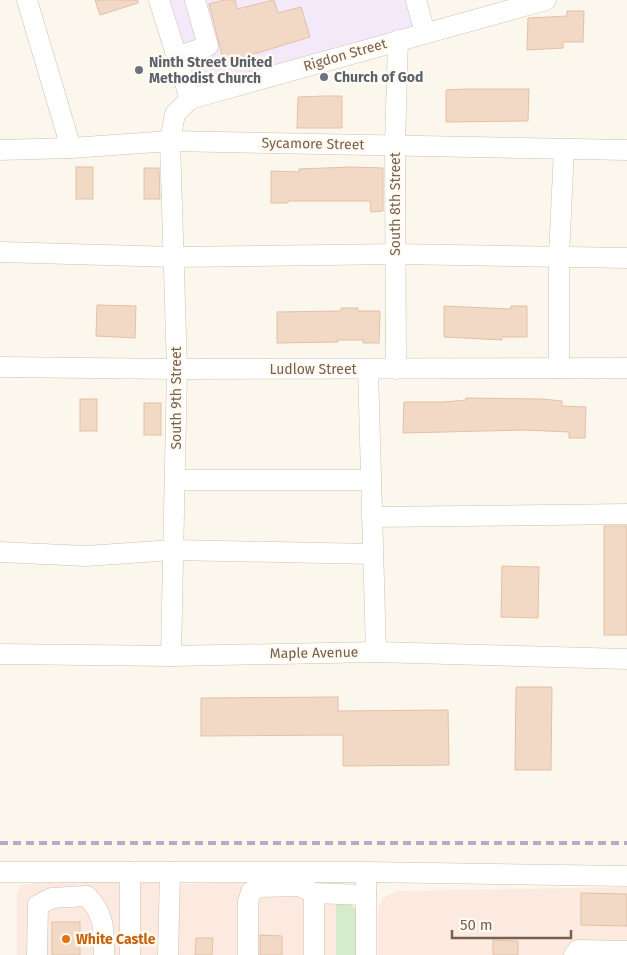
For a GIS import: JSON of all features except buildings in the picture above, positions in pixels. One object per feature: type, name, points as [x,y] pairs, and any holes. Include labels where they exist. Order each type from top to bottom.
[{"type":"street","points":[[27,0],[71,148]]},
{"type":"street","points":[[159,0],[190,99],[176,114],[170,140]]},
{"type":"street","points":[[177,57],[208,46],[195,0]]},
{"type":"street","points":[[416,0],[425,32]]},
{"type":"street","name":"Rigdon Street","points":[[190,99],[425,32],[546,0]]},
{"type":"street","name":"South 8th Street","points":[[396,369],[395,146],[398,40]]},
{"type":"street","name":"Sycamore Street","points":[[0,150],[71,148],[170,140],[627,150]]},
{"type":"street","name":"South 9th Street","points":[[170,140],[177,369],[171,656]]},
{"type":"street","points":[[559,368],[559,256],[564,149]]},
{"type":"street","points":[[0,252],[174,257],[396,254],[627,258]]},
{"type":"street","name":"Ludlow Street","points":[[0,367],[177,369],[627,368]]},
{"type":"street","points":[[368,369],[376,652]]},
{"type":"street","points":[[175,480],[371,480]]},
{"type":"street","points":[[372,518],[627,514]]},
{"type":"street","points":[[0,552],[86,556],[173,550],[373,554]]},
{"type":"street","name":"Maple Avenue","points":[[0,654],[171,656],[376,652],[627,658]]},
{"type":"street","points":[[37,955],[35,935],[40,871]]},
{"type":"street","points":[[0,872],[366,872],[627,876]]},
{"type":"street","points":[[130,872],[130,955]]},
{"type":"street","points":[[168,955],[170,872]]},
{"type":"street","points":[[366,872],[366,955]]},
{"type":"street","points":[[248,955],[248,902],[251,892],[258,887],[300,886],[314,893],[366,895]]},
{"type":"street","points":[[314,893],[314,955]]},
{"type":"street","points":[[38,904],[52,898],[87,896],[98,908],[104,931],[104,955]]},
{"type":"street","points":[[574,955],[578,950],[627,951]]},
{"type":"shaded area","points":[[159,0],[416,0],[425,33],[190,99]]},
{"type":"shaded area","points":[[61,880],[182,884],[302,880],[336,882],[336,955],[17,955],[17,893],[21,885]]},
{"type":"shaded area","points":[[627,887],[627,955],[378,955],[378,908],[383,898],[396,891]]},
{"type":"green space","points":[[336,902],[350,903],[357,910],[358,955],[336,955]]},
{"type":"railway","points":[[0,843],[627,843]]},
{"type":"place","name":"Ninth Street United Methodist Church","points":[[139,70]]},
{"type":"place","name":"Church of God","points":[[324,77]]},
{"type":"place","name":"White Castle","points":[[66,939]]}]
